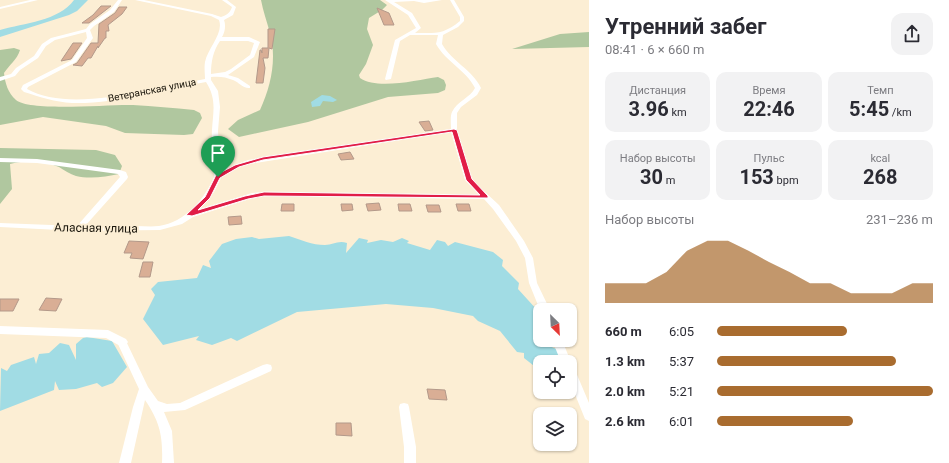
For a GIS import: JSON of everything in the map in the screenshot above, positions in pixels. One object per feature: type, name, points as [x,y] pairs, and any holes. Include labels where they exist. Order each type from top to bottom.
[{"type":"street","points":[[0,8],[36,0]]},
{"type":"street","points":[[0,79],[13,75],[18,69],[36,57],[44,45],[53,39],[88,30],[92,25],[112,11],[120,0]]},
{"type":"street","points":[[137,0],[212,15],[220,19],[223,24],[221,35],[214,44],[208,62],[208,78],[215,92],[218,107],[215,131],[218,177],[207,198],[190,215]]},
{"type":"street","points":[[220,19],[228,16],[234,10],[234,7],[224,0]]},
{"type":"street","points":[[388,0],[414,0],[424,2],[440,0]]},
{"type":"street","points":[[388,0],[410,14],[419,28],[438,44],[446,56],[470,75],[478,88],[475,94],[454,113],[454,130],[469,180],[509,223],[520,241],[529,258],[533,283],[542,303]]},
{"type":"street","points":[[397,5],[409,0]]},
{"type":"street","points":[[410,34],[441,34],[462,22],[462,17],[452,0]]},
{"type":"street","points":[[388,79],[398,40],[419,28]]},
{"type":"street","name":"Ветеранская улица","points":[[88,30],[90,38],[78,58],[66,66],[25,86],[24,89],[26,91],[67,102],[125,97],[208,78]]},
{"type":"street","points":[[438,44],[441,34]]},
{"type":"street","points":[[208,78],[230,72],[252,56],[257,42],[249,39],[219,39]]},
{"type":"street","points":[[221,75],[236,79],[248,87]]},
{"type":"street","points":[[218,177],[237,166],[263,159],[454,130]]},
{"type":"street","points":[[0,160],[37,161],[120,172],[123,174],[124,177],[121,181],[79,228]]},
{"type":"street","points":[[190,215],[251,196],[264,194],[486,197]]},
{"type":"street","name":"Аласная улица","points":[[0,225],[79,228],[160,228],[179,222],[190,215]]},
{"type":"street","points":[[0,330],[108,334],[122,342],[144,389],[155,405],[167,428],[169,444],[168,463]]},
{"type":"street","points":[[155,405],[166,408],[181,407],[267,368]]},
{"type":"street","points":[[577,387],[589,416]]},
{"type":"street","points":[[125,463],[131,446],[140,397],[144,389]]},
{"type":"street","points":[[404,407],[410,447],[410,463]]},
{"type":"green space","points":[[261,0],[380,0],[387,5],[369,18],[367,29],[373,45],[366,64],[359,75],[360,78],[367,82],[387,84],[438,77],[444,80],[446,85],[445,90],[438,93],[388,97],[308,122],[239,137],[228,129],[238,120],[260,110],[267,92],[272,72],[272,43]]},
{"type":"green space","points":[[589,32],[589,47],[512,49],[560,34]]},
{"type":"green space","points":[[14,48],[20,50],[19,54],[4,73],[4,77],[7,88],[11,94],[16,100],[24,104],[53,107],[122,105],[156,106],[194,110],[200,113],[202,118],[193,134],[184,135],[125,133],[106,126],[43,117],[0,125],[0,50]]},
{"type":"green space","points":[[0,148],[96,150],[115,155],[122,166],[119,174],[103,177],[81,177],[69,173],[59,167],[41,162],[28,161],[10,164],[12,189],[0,204]]},
{"type":"water","points":[[74,0],[88,0],[77,11],[69,15],[0,37],[0,30],[50,17],[59,13]]},
{"type":"water","points":[[322,95],[330,96],[337,100],[333,102],[323,101],[320,106],[312,107],[311,102]]},
{"type":"water","points":[[289,236],[320,245],[341,242],[347,243],[346,253],[359,238],[368,240],[367,243],[381,240],[393,242],[402,238],[409,241],[407,243],[430,250],[437,240],[445,242],[448,246],[455,242],[493,252],[503,260],[502,266],[519,283],[518,289],[533,306],[533,347],[552,347],[561,351],[562,355],[533,355],[533,365],[524,358],[524,353],[517,352],[500,331],[478,321],[473,316],[433,308],[386,304],[297,312],[237,341],[231,338],[212,345],[196,340],[199,336],[163,345],[143,319],[155,295],[151,289],[158,282],[197,278],[203,265],[211,268],[209,261],[222,244],[236,239],[252,237],[259,239]]},
{"type":"water","points":[[87,337],[112,341],[127,367],[113,383],[102,387],[97,383],[76,389],[59,390],[55,381],[54,390],[0,411],[1,368],[7,371],[11,365],[34,357],[36,364],[39,354],[49,353],[60,343],[69,345],[76,360],[76,344],[83,338]]},
{"type":"building","points":[[101,6],[111,6],[89,23],[82,23],[93,15]]},
{"type":"building","points":[[119,7],[127,7],[122,14],[108,25],[109,31],[106,31],[106,38],[98,48],[98,46],[91,58],[88,58],[82,66],[73,65],[77,63],[91,43],[98,43],[99,24],[115,13]]},
{"type":"building","points":[[377,8],[389,13],[394,25],[384,25]]},
{"type":"building","points":[[268,29],[275,29],[272,49],[269,48],[268,58],[263,58],[265,68],[263,83],[256,83],[260,50],[262,53],[262,48],[268,48]]},
{"type":"building","points":[[73,43],[82,43],[71,59],[61,61]]},
{"type":"building","points":[[429,121],[433,130],[425,131],[419,122]]},
{"type":"building","points":[[350,152],[354,159],[341,160],[338,154]]},
{"type":"building","points":[[379,203],[381,210],[368,211],[366,204]]},
{"type":"building","points":[[282,204],[294,204],[294,211],[281,211]]},
{"type":"building","points":[[341,204],[352,204],[353,210],[342,211]]},
{"type":"building","points":[[398,204],[410,204],[412,211],[399,211]]},
{"type":"building","points":[[456,204],[469,204],[471,211],[458,211]]},
{"type":"building","points":[[426,205],[439,205],[441,212],[428,212]]},
{"type":"building","points":[[241,216],[242,224],[229,225],[228,217]]},
{"type":"building","points":[[129,241],[149,242],[143,259],[130,258],[132,253],[124,253]]},
{"type":"building","points":[[143,262],[153,262],[150,277],[139,277]]},
{"type":"building","points":[[46,298],[62,299],[56,311],[39,310]]},
{"type":"building","points":[[0,299],[19,299],[13,311],[0,311]]},
{"type":"building","points":[[427,389],[445,390],[447,400],[429,399]]},
{"type":"building","points":[[336,423],[351,423],[352,436],[336,435]]},
{"type":"route","points":[[454,130],[469,180],[475,188],[486,197],[264,194],[247,197],[190,215],[207,198],[218,177],[237,166],[263,159],[291,156],[375,141],[454,130]]}]
